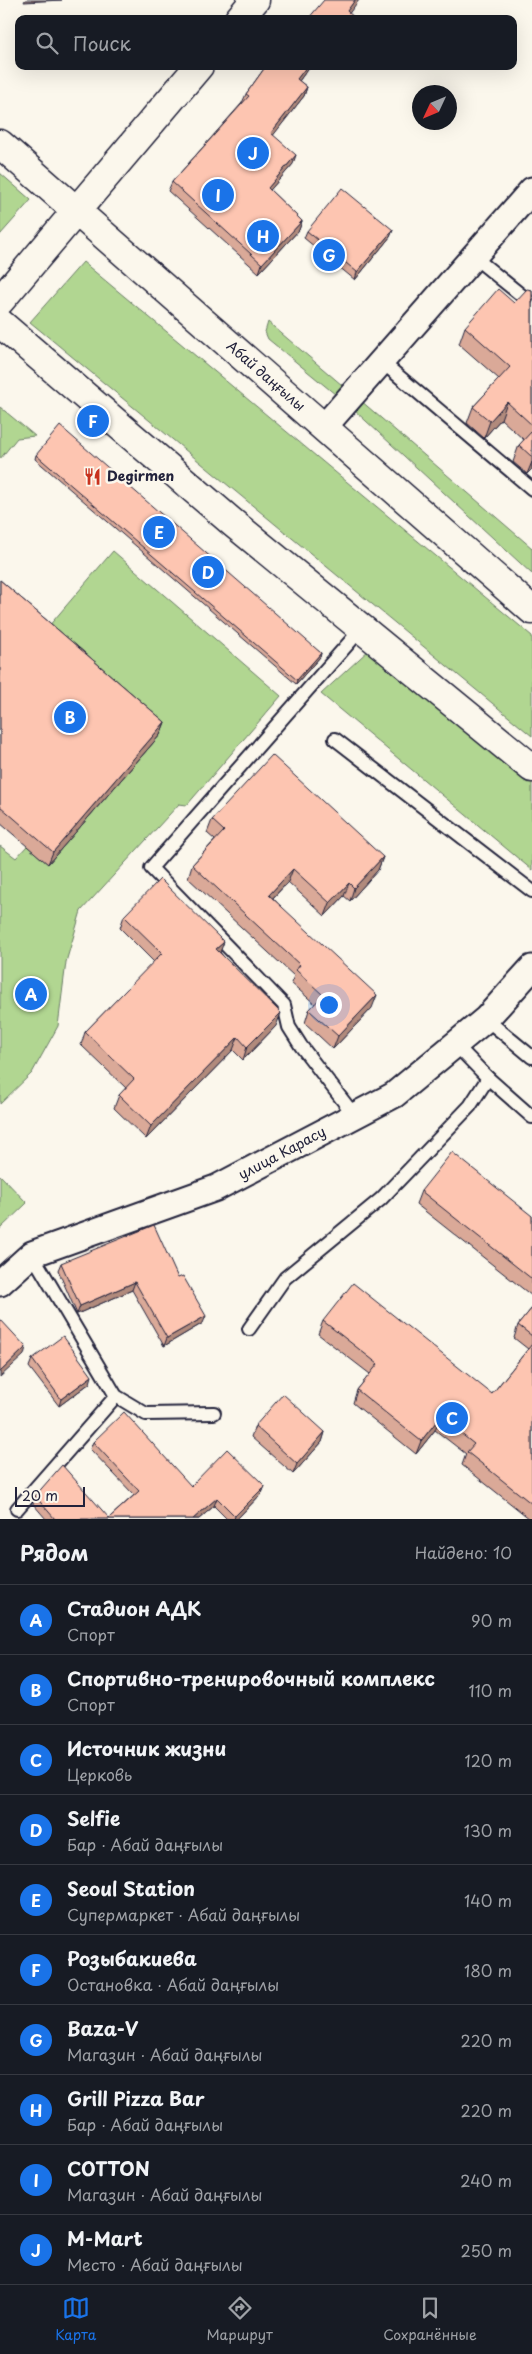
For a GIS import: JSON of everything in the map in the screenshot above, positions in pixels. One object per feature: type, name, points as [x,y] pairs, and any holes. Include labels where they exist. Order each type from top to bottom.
[{"type":"main road","points":[[242,15],[255,0]]},
{"type":"main road","points":[[0,301],[196,70]]},
{"type":"main road","name":"Абай даңғылы","points":[[0,144],[532,610]]},
{"type":"main road","points":[[0,322],[233,523],[532,768]]},
{"type":"street","points":[[324,427],[532,190]]},
{"type":"street","name":"улица Карасу","points":[[0,1283],[32,1254],[216,1188],[354,1114],[394,1095],[486,1019],[532,968]]},
{"type":"lane","points":[[474,257],[526,299]]},
{"type":"lane","points":[[382,362],[532,489]]},
{"type":"lane","points":[[354,1114],[301,1046],[289,1027],[284,1005],[151,868],[362,628]]},
{"type":"lane","points":[[335,739],[532,891]]},
{"type":"lane","points":[[486,1019],[532,1057]]},
{"type":"lane","points":[[456,1044],[488,1078],[532,1117]]},
{"type":"lane","points":[[250,1329],[286,1278],[381,1199],[470,1106],[488,1078]]},
{"type":"lane","points":[[32,1254],[116,1396],[146,1414],[214,1413]]},
{"type":"lane","points":[[17,1509],[116,1396]]},
{"type":"green space","points":[[0,173],[31,200],[0,235]]},
{"type":"green space","points":[[83,262],[532,636],[532,736],[30,322]]},
{"type":"green space","points":[[268,322],[349,391],[341,399],[268,339],[265,332]]},
{"type":"green space","points":[[360,400],[532,548],[532,574],[353,409]]},
{"type":"green space","points":[[0,407],[35,436],[17,438],[0,459]]},
{"type":"green space","points":[[113,551],[281,696],[187,805],[179,804],[81,911],[66,962],[58,1026],[32,1073],[0,1104],[0,846],[16,858],[27,846],[48,864],[42,634]]},
{"type":"green space","points":[[371,648],[532,777],[532,870],[321,694]]},
{"type":"green space","points":[[0,1175],[27,1203],[0,1229]]},
{"type":"building","points":[[324,0],[355,0],[347,11],[352,15],[311,15]]},
{"type":"building","points":[[263,70],[304,70],[297,79],[307,87],[271,133],[296,155],[268,188],[302,221],[262,264],[172,182],[249,96],[246,94]]},
{"type":"building","points":[[342,188],[393,230],[357,272],[307,231]]},
{"type":"building","points":[[498,289],[514,303],[527,289],[532,290],[532,425],[507,402],[490,421],[473,407],[510,367],[465,327]]},
{"type":"building","points":[[60,426],[321,653],[297,680],[36,455]]},
{"type":"building","points":[[532,431],[532,457],[519,445]]},
{"type":"building","points":[[0,580],[165,722],[53,852],[0,806]]},
{"type":"building","points":[[272,755],[383,857],[354,888],[349,883],[330,903],[293,869],[269,895],[377,995],[338,1036],[309,1010],[323,995],[296,970],[300,965],[192,865],[224,831],[212,820]]},
{"type":"building","points":[[160,879],[224,942],[216,949],[281,1013],[247,1047],[238,1037],[151,1126],[119,1095],[134,1079],[85,1032],[162,953],[124,916]]},
{"type":"building","points":[[452,1152],[532,1216],[532,1279],[421,1191]]},
{"type":"building","points":[[154,1225],[178,1278],[183,1276],[206,1316],[167,1338],[135,1282],[80,1306],[61,1263]]},
{"type":"building","points":[[353,1283],[492,1394],[532,1344],[532,1504],[467,1452],[474,1444],[440,1417],[421,1441],[357,1390],[378,1364],[323,1321]]},
{"type":"building","points":[[532,1308],[532,1336],[518,1325]]},
{"type":"building","points":[[0,1319],[26,1347],[0,1372]]},
{"type":"building","points":[[63,1336],[92,1376],[61,1399],[32,1359]]},
{"type":"building","points":[[283,1394],[325,1432],[297,1464],[255,1426]]},
{"type":"building","points":[[124,1412],[191,1486],[227,1449],[265,1486],[235,1516],[217,1498],[193,1519],[55,1519],[35,1496],[62,1465],[109,1518],[139,1491],[93,1442]]},
{"type":"place","name":"M-Mart","points":[[253,153]]},
{"type":"place","name":"COTTON","points":[[218,195]]},
{"type":"place","name":"Grill Pizza Bar","points":[[263,236]]},
{"type":"place","name":"Baza-V","points":[[329,255]]},
{"type":"place","name":"Розыбакиева","points":[[93,421]]},
{"type":"place","name":"Degirmen","points":[[93,476]]},
{"type":"place","name":"Seoul Station","points":[[159,532]]},
{"type":"place","name":"Selfie","points":[[208,572]]},
{"type":"place","name":"Спортивно-тренировочный комплекс","points":[[70,717]]},
{"type":"place","name":"Стадион АДК","points":[[31,994]]},
{"type":"place","name":"Источник жизни","points":[[452,1418]]}]
